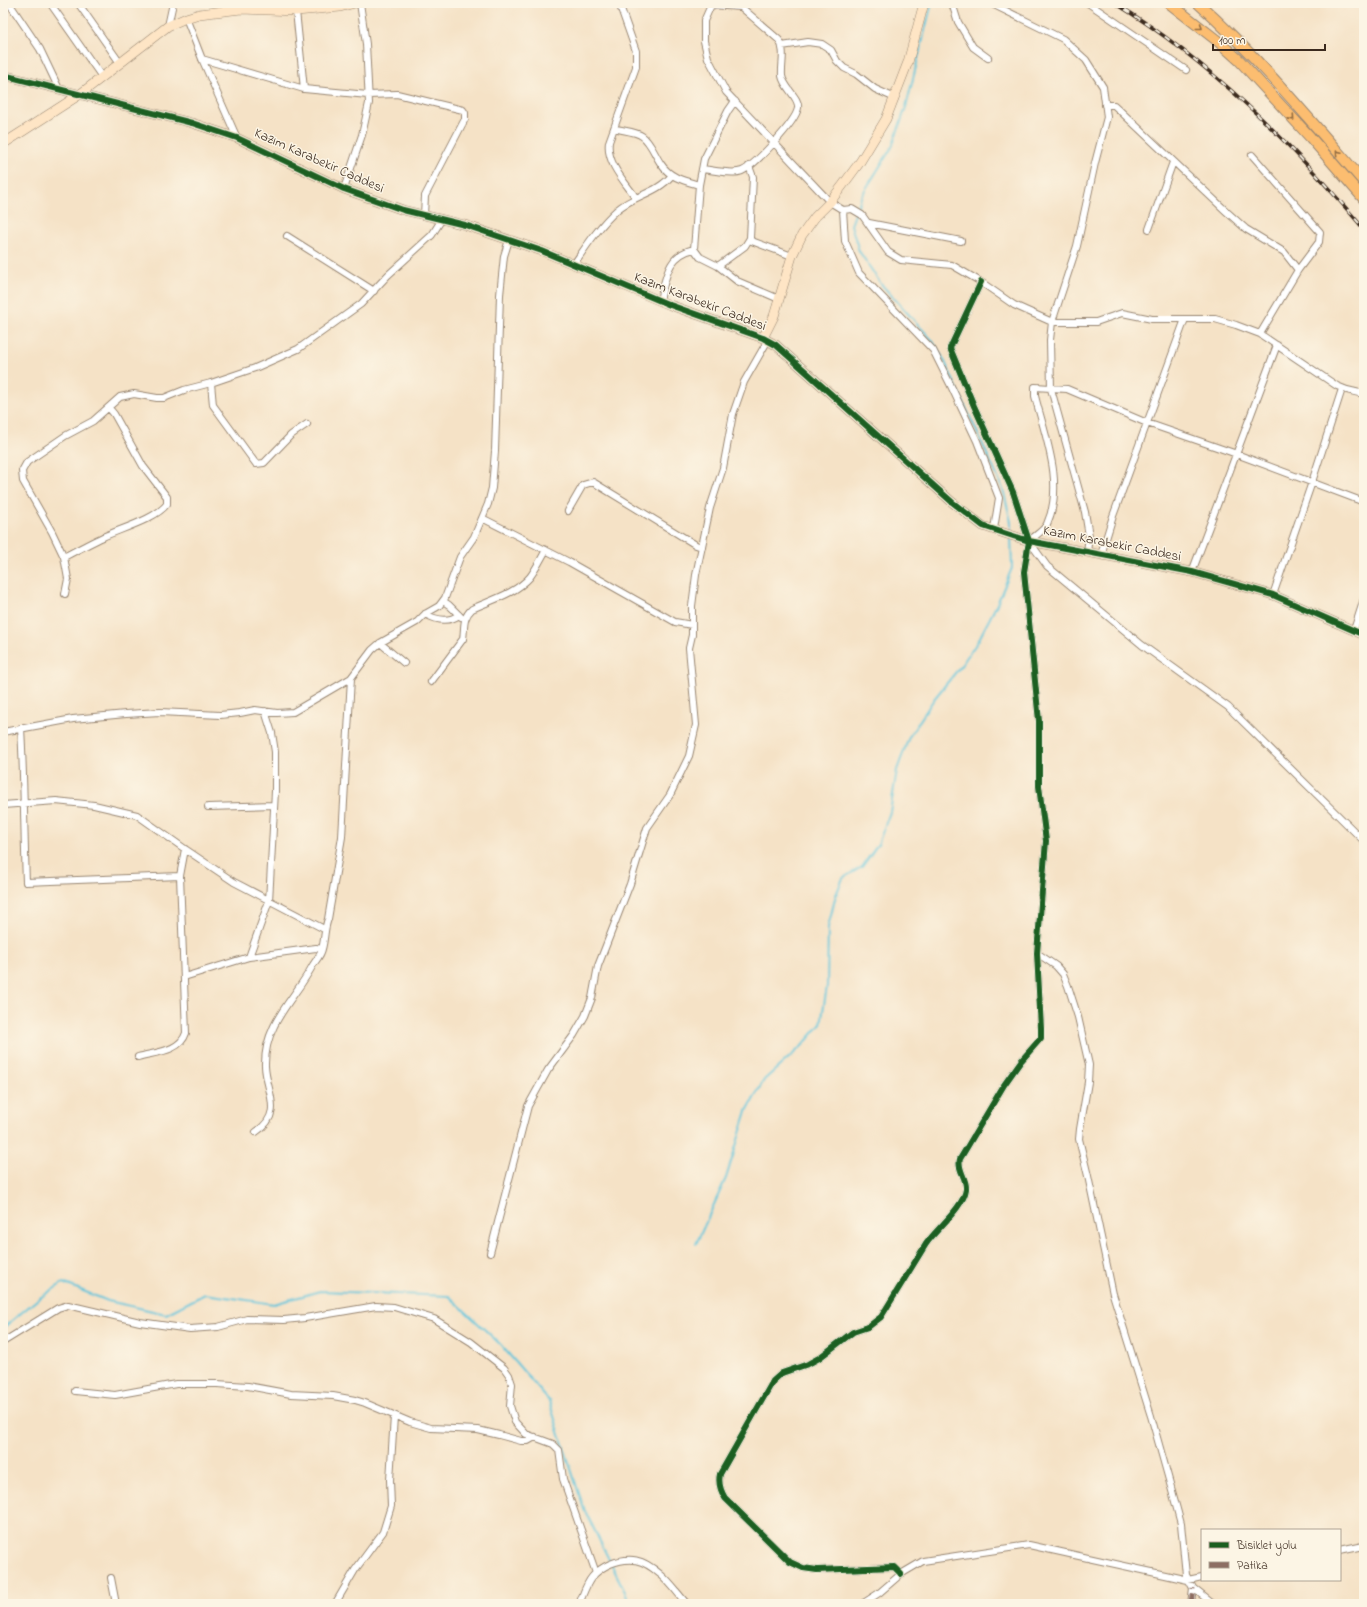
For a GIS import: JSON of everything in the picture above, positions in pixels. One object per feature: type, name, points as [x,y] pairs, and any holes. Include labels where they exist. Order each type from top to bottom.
[{"type":"main road","points":[[1169,3],[1220,42],[1238,60],[1310,137],[1364,199]]},
{"type":"main road","points":[[1198,3],[1220,23],[1276,81],[1364,182]]},
{"type":"street","points":[[9,3],[40,49],[59,89]]},
{"type":"street","points":[[50,3],[102,77]]},
{"type":"street","points":[[78,3],[120,63]]},
{"type":"street","points":[[168,26],[173,3]]},
{"type":"street","points":[[3,144],[79,95],[168,26],[186,18],[199,14],[241,9],[340,7],[355,3]]},
{"type":"street","points":[[344,189],[362,135],[368,103],[366,44],[360,3]]},
{"type":"street","points":[[619,3],[636,51],[637,59],[636,67],[609,142],[610,158],[636,198]]},
{"type":"street","points":[[490,1253],[528,1106],[548,1070],[574,1035],[585,1016],[592,998],[598,966],[622,906],[647,828],[670,795],[689,756],[696,725],[689,648],[696,575],[710,508],[722,468],[737,401],[749,371],[765,339],[774,316],[792,256],[807,226],[830,202],[848,180],[886,119],[908,62],[924,3]]},
{"type":"street","points":[[952,3],[958,22],[973,47],[988,58]]},
{"type":"street","points":[[1088,3],[1186,70]]},
{"type":"street","points":[[702,168],[734,173],[742,172],[775,142],[794,117],[798,109],[796,98],[786,86],[783,78],[782,46],[777,38],[741,7],[735,4],[712,4],[704,21],[704,41],[708,58],[726,92],[775,142],[830,202],[843,210],[852,208],[862,215],[888,252],[901,260],[952,265],[1014,304],[1052,322],[1096,322],[1122,314],[1152,319],[1215,319],[1236,325],[1260,334],[1342,389],[1364,394]]},
{"type":"street","points":[[994,4],[1064,40],[1086,60],[1102,88],[1105,105],[1107,117],[1095,163],[1077,246],[1052,322],[1050,340],[1051,389],[1085,512],[1089,536],[1087,552]]},
{"type":"street","points":[[300,8],[304,89]]},
{"type":"street","points":[[186,18],[202,59],[237,138]]},
{"type":"street","points":[[782,46],[808,42],[822,44],[831,50],[837,61],[844,68],[856,74],[875,89],[895,98]]},
{"type":"street","points":[[202,59],[304,89],[368,95],[397,94],[461,109],[465,113],[466,119],[426,196],[424,215]]},
{"type":"street","name":"Kazım Karabekir Caddesi","points":[[3,74],[79,95],[192,123],[237,138],[344,189],[403,210],[465,225],[542,251],[660,300],[765,339],[776,345],[952,502],[984,526],[1029,541],[1192,572],[1272,596],[1364,635]]},
{"type":"street","points":[[735,101],[704,159],[699,185],[694,249],[700,257],[718,266],[736,281],[779,299]]},
{"type":"street","points":[[1105,105],[1114,105],[1246,229],[1284,252],[1298,270]]},
{"type":"street","points":[[614,128],[642,136],[650,145],[661,164],[672,175],[699,185]]},
{"type":"street","points":[[1252,155],[1320,232],[1319,242],[1298,270],[1260,334]]},
{"type":"street","points":[[1149,229],[1173,162]]},
{"type":"street","points":[[718,266],[745,246],[751,235],[754,177],[749,166]]},
{"type":"street","points":[[574,264],[597,232],[618,210],[636,198],[647,194],[666,182],[672,175]]},
{"type":"street","points":[[843,210],[845,241],[859,273],[933,350],[951,386],[976,441],[999,498],[994,529]]},
{"type":"street","points":[[65,594],[68,579],[64,557],[52,532],[23,481],[23,467],[30,459],[65,436],[93,421],[114,401],[124,395],[134,394],[164,398],[184,390],[211,383],[255,368],[298,349],[361,304],[388,275],[432,235],[442,219]]},
{"type":"street","points":[[869,223],[961,241]]},
{"type":"street","points":[[288,236],[374,291]]},
{"type":"street","points":[[3,732],[72,719],[126,714],[160,712],[220,715],[256,710],[277,713],[292,712],[351,678],[372,650],[380,643],[417,622],[439,606],[460,557],[474,537],[488,504],[492,488],[495,452],[500,295],[504,256],[509,240]]},
{"type":"street","points":[[749,240],[792,256]]},
{"type":"street","points":[[660,300],[668,270],[673,262],[682,252],[694,249]]},
{"type":"street","points":[[981,282],[950,348],[974,406],[1013,492],[1029,541],[1047,566],[1142,645],[1228,707],[1364,841]]},
{"type":"street","points":[[1101,555],[1113,516],[1185,319]]},
{"type":"street","points":[[1192,572],[1277,345]]},
{"type":"street","points":[[211,383],[213,405],[256,464],[264,463],[291,435],[306,424]]},
{"type":"street","points":[[898,1572],[817,1570],[803,1568],[790,1562],[725,1498],[719,1485],[720,1474],[773,1381],[782,1373],[808,1364],[819,1358],[839,1340],[853,1332],[868,1327],[881,1317],[928,1240],[944,1224],[965,1193],[966,1187],[959,1170],[960,1159],[1004,1084],[1040,1038],[1041,1029],[1037,953],[1046,841],[1038,786],[1039,721],[1024,572],[1029,541],[1046,526],[1053,504],[1053,470],[1035,396],[1035,387],[1067,389],[1148,423],[1237,454],[1364,502]]},
{"type":"street","points":[[1272,596],[1312,482],[1342,389]]},
{"type":"street","points":[[64,557],[102,537],[151,516],[167,504],[167,497],[143,466],[114,414],[108,408]]},
{"type":"street","points":[[568,511],[583,484],[592,482],[702,547]]},
{"type":"street","points":[[482,518],[546,550],[675,622],[692,625]]},
{"type":"street","points":[[431,682],[463,639],[464,620],[472,609],[507,593],[525,581],[530,576],[546,550]]},
{"type":"street","points":[[1354,630],[1364,599]]},
{"type":"street","points":[[442,601],[449,605],[464,620]]},
{"type":"street","points":[[426,614],[432,618],[443,620],[450,620],[459,615]]},
{"type":"street","points":[[380,643],[404,664]]},
{"type":"street","points":[[256,1132],[267,1123],[272,1113],[272,1100],[265,1065],[267,1046],[272,1028],[281,1011],[307,977],[322,949],[324,929],[328,919],[342,837],[351,678]]},
{"type":"street","points":[[249,957],[269,901],[274,805],[274,743],[270,724],[265,711]]},
{"type":"street","points":[[21,728],[24,769],[23,803],[26,882],[180,876]]},
{"type":"street","points":[[3,805],[56,800],[94,805],[137,815],[234,882],[324,929]]},
{"type":"street","points":[[208,807],[274,805]]},
{"type":"street","points":[[138,1057],[174,1048],[181,1043],[185,1037],[187,1029],[180,876],[185,849]]},
{"type":"street","points":[[184,977],[249,957],[316,948],[322,949]]},
{"type":"street","points":[[1037,953],[1053,963],[1063,974],[1078,1017],[1089,1064],[1088,1082],[1079,1139],[1113,1294],[1151,1416],[1179,1518],[1187,1577],[1193,1588],[1213,1604]]},
{"type":"street","points":[[3,1342],[58,1308],[68,1305],[140,1322],[195,1329],[218,1327],[247,1319],[291,1320],[317,1317],[376,1306],[394,1307],[434,1319],[470,1342],[504,1368],[509,1375],[512,1384],[510,1406],[513,1418],[522,1430],[553,1444],[558,1450],[563,1479],[596,1573]]},
{"type":"street","points":[[75,1391],[115,1395],[176,1384],[232,1384],[292,1394],[344,1398],[365,1403],[394,1416],[431,1428],[483,1431],[521,1441],[528,1441],[535,1437]]},
{"type":"street","points":[[335,1604],[354,1570],[383,1532],[391,1506],[390,1480],[394,1416]]},
{"type":"street","points":[[862,1604],[879,1593],[898,1572],[923,1561],[1029,1545],[1187,1577],[1201,1577]]},
{"type":"street","points":[[1341,1550],[1364,1546]]},
{"type":"street","points":[[579,1604],[589,1582],[603,1567],[621,1560],[633,1559],[653,1568],[667,1580],[687,1604]]},
{"type":"street","points":[[111,1578],[116,1604]]},
{"type":"street","points":[[1191,1604],[1193,1588]]},
{"type":"waterway","points":[[932,3],[906,107],[892,147],[862,195],[851,225],[859,251],[881,284],[932,340],[944,360],[1003,489],[1011,522],[1011,533]]},
{"type":"waterway","points":[[696,1244],[726,1178],[747,1111],[764,1080],[802,1046],[821,1024],[827,986],[828,927],[836,895],[843,878],[862,867],[878,844],[890,812],[897,770],[909,737],[934,699],[960,667],[978,641],[997,604],[1012,568],[1011,537]]},
{"type":"waterway","points":[[3,1328],[38,1299],[63,1283],[108,1301],[166,1314],[205,1294],[274,1304],[320,1291],[449,1296],[500,1344],[549,1401],[584,1509],[631,1604]]},
{"type":"railway","points":[[1115,3],[1151,26],[1185,52],[1248,106],[1308,166],[1364,229]]},
{"type":"marked path","points":[[1191,1604],[1193,1588]]},
{"type":"cycle path","points":[[3,75],[192,123],[237,138],[344,189],[403,210],[465,225],[542,251],[670,305],[763,338],[776,345],[952,502],[983,526],[1029,541],[1192,572],[1273,595],[1364,635]]},
{"type":"cycle path","points":[[901,1574],[894,1567],[817,1570],[803,1568],[790,1562],[725,1498],[719,1480],[720,1474],[773,1381],[782,1373],[808,1364],[819,1358],[853,1332],[868,1327],[881,1317],[926,1244],[960,1203],[966,1189],[959,1163],[960,1159],[1004,1085],[1021,1061],[1041,1038],[1037,953],[1046,841],[1039,786],[1039,721],[1024,572],[1029,541],[1013,492],[974,406],[950,348],[981,282]]}]
